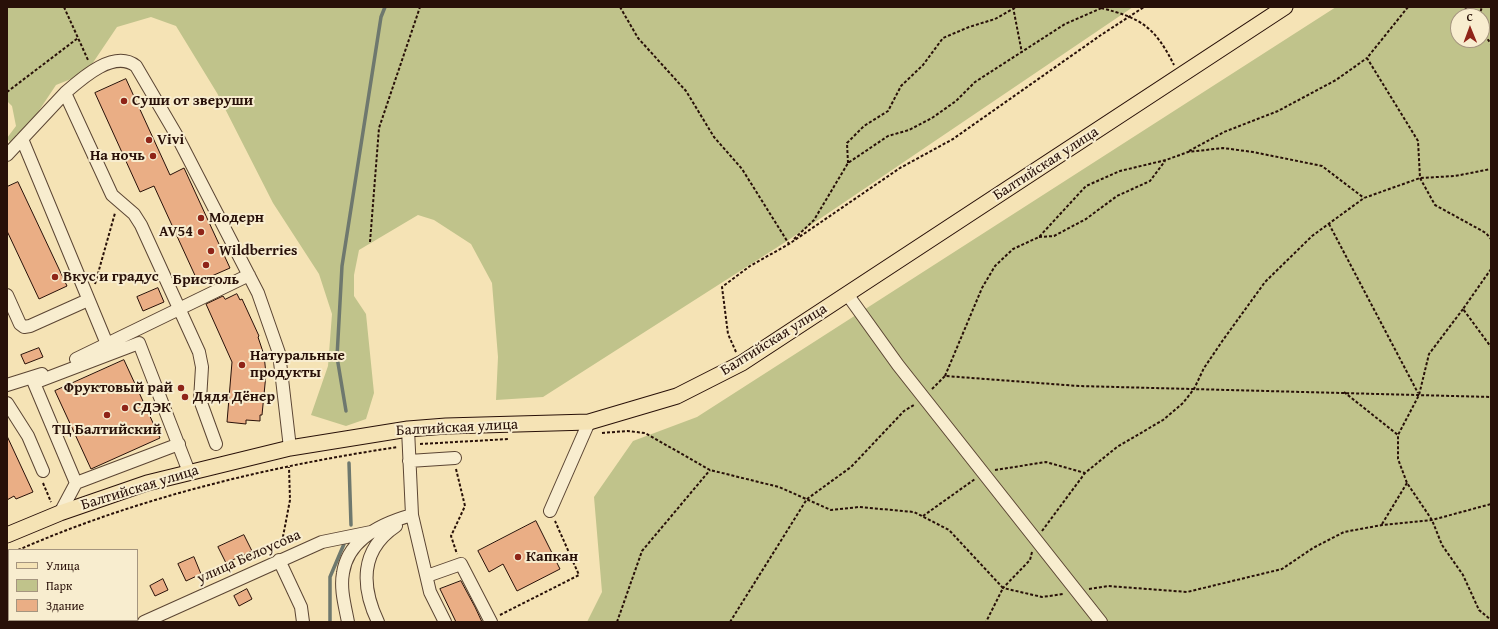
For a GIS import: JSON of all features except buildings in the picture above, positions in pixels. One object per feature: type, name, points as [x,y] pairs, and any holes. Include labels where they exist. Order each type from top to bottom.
[{"type":"main road","name":"Балтийская улица","points":[[7,535],[60,513],[147,483],[290,448],[408,429],[446,426],[586,428],[677,396],[742,363],[1285,7]]},
{"type":"street","points":[[7,155],[80,79],[112,61],[121,59],[129,61],[136,66],[177,136],[258,293],[279,354],[290,448]]},
{"type":"street","points":[[65,93],[112,195],[118,202],[134,214],[141,225],[199,352],[202,367],[200,400],[216,444]]},
{"type":"street","points":[[22,139],[107,344]]},
{"type":"street","points":[[7,385],[61,366],[249,275]]},
{"type":"street","points":[[847,294],[898,365],[1101,622]]},
{"type":"street","points":[[7,295],[20,324],[24,327],[30,326],[89,302]]},
{"type":"street","points":[[76,483],[34,383],[139,343],[189,472]]},
{"type":"street","points":[[7,403],[28,436],[43,471]]},
{"type":"street","points":[[550,511],[586,428]]},
{"type":"street","points":[[408,429],[412,515],[430,592],[445,622]]},
{"type":"street","points":[[60,513],[76,483],[179,444]]},
{"type":"street","points":[[409,461],[455,458]]},
{"type":"street","points":[[348,622],[342,591],[342,574],[346,559],[353,547],[371,532],[394,520],[412,515]]},
{"type":"street","points":[[378,622],[367,592],[366,575],[369,561],[375,547],[384,534],[412,515]]},
{"type":"street","name":"улица Белоусова","points":[[144,622],[279,560],[322,542],[371,532]]},
{"type":"street","points":[[279,560],[301,607],[303,622]]},
{"type":"street","points":[[427,576],[461,564],[490,621]]},
{"type":"path","points":[[64,7],[93,71]]},
{"type":"path","points":[[370,242],[379,128],[420,7]]},
{"type":"path","points":[[620,7],[638,38],[686,91],[714,137],[742,169],[789,244]]},
{"type":"path","points":[[742,363],[728,334],[722,287],[750,266],[789,244],[900,168],[953,139],[1101,35],[1144,7]]},
{"type":"path","points":[[1039,237],[1086,186],[1120,171],[1166,160],[1188,152],[1224,132],[1278,111],[1336,80],[1367,58],[1408,7]]},
{"type":"path","points":[[848,163],[847,143],[864,126],[888,111],[901,86],[923,65],[943,38],[969,26],[996,18],[1014,8],[1022,53]]},
{"type":"path","points":[[789,244],[814,220],[848,163],[888,136],[910,130],[932,118],[956,101],[975,82],[1065,24],[1102,8],[1136,18],[1154,32],[1166,48],[1175,67]]},
{"type":"path","points":[[7,92],[78,38]]},
{"type":"path","points":[[1367,58],[1418,141],[1420,178],[1435,205],[1486,233],[1491,239]]},
{"type":"path","points":[[1188,152],[1223,148],[1253,152],[1322,166],[1364,198]]},
{"type":"path","points":[[730,622],[807,500],[851,467],[904,411],[924,397],[945,376],[982,288],[994,266],[1013,249],[1039,237],[1054,236],[1086,219],[1118,196],[1150,181],[1166,160]]},
{"type":"path","points":[[986,622],[1003,588],[1030,560],[1036,540],[1085,473],[1117,447],[1163,420],[1183,403],[1194,389],[1204,368],[1265,282],[1312,236],[1364,198],[1420,178],[1455,176],[1490,170]]},
{"type":"path","points":[[89,302],[118,202]]},
{"type":"path","points":[[1329,224],[1419,394]]},
{"type":"path","points":[[1491,269],[1429,354],[1419,394],[1398,435],[1398,459],[1407,483],[1432,520],[1442,545],[1463,575],[1479,610],[1491,620]]},
{"type":"path","points":[[1463,309],[1491,347]]},
{"type":"path","points":[[945,376],[1080,386],[1491,397]]},
{"type":"path","points":[[1344,392],[1398,435]]},
{"type":"path","points":[[586,428],[645,433],[710,470],[780,487],[831,510],[859,507],[914,512],[948,530],[1003,588],[1042,597],[1108,586],[1187,592],[1282,569],[1313,548],[1344,532],[1382,525],[1432,520],[1491,504]]},
{"type":"path","points":[[20,549],[82,524],[136,506],[197,488],[318,460],[408,445],[514,438]]},
{"type":"path","points":[[455,458],[465,506],[451,536],[461,564]]},
{"type":"path","points":[[923,516],[983,473],[1003,467],[1046,462],[1085,473]]},
{"type":"path","points":[[279,560],[290,500],[289,467]]},
{"type":"path","points":[[617,622],[642,551],[710,470]]},
{"type":"path","points":[[43,471],[44,486],[50,500]]},
{"type":"path","points":[[1382,525],[1407,483]]},
{"type":"path","points":[[490,621],[579,575],[550,511]]},
{"type":"green space","points":[[7,7],[1133,7],[787,241],[543,397],[496,400],[498,357],[492,283],[471,244],[434,220],[418,215],[359,250],[354,275],[354,296],[366,314],[374,393],[366,419],[346,426],[311,415],[328,366],[332,314],[319,274],[273,203],[217,93],[176,26],[151,17],[117,27],[86,73],[56,85],[14,148],[7,138],[16,126],[12,106],[7,101]]},
{"type":"green space","points":[[1336,7],[1491,7],[1491,622],[587,622],[602,592],[594,497],[633,441],[697,417]]},
{"type":"waterway","points":[[346,411],[337,357],[342,266],[381,17],[385,7]]},
{"type":"waterway","points":[[349,463],[351,525]]},
{"type":"waterway","points":[[330,622],[330,577],[344,544]]},
{"type":"place","name":"Суши от зверуши","points":[[124,101]]},
{"type":"place","name":"Vivi","points":[[149,140]]},
{"type":"place","name":"На ночь","points":[[153,156]]},
{"type":"place","name":"Модерн","points":[[201,218]]},
{"type":"place","name":"AV54","points":[[201,232]]},
{"type":"place","name":"Wildberries","points":[[211,251]]},
{"type":"place","name":"Бристоль","points":[[206,265]]},
{"type":"place","name":"Вкус и градус","points":[[55,277]]},
{"type":"place","name":"Натуральные продукты","points":[[242,365]]},
{"type":"place","name":"Фруктовый рай","points":[[181,388]]},
{"type":"place","name":"Дядя Дёнер","points":[[185,397]]},
{"type":"place","name":"СДЭК","points":[[125,408]]},
{"type":"place","name":"ТЦ Балтийский","points":[[107,415]]},
{"type":"place","name":"Капкан","points":[[518,557]]}]
